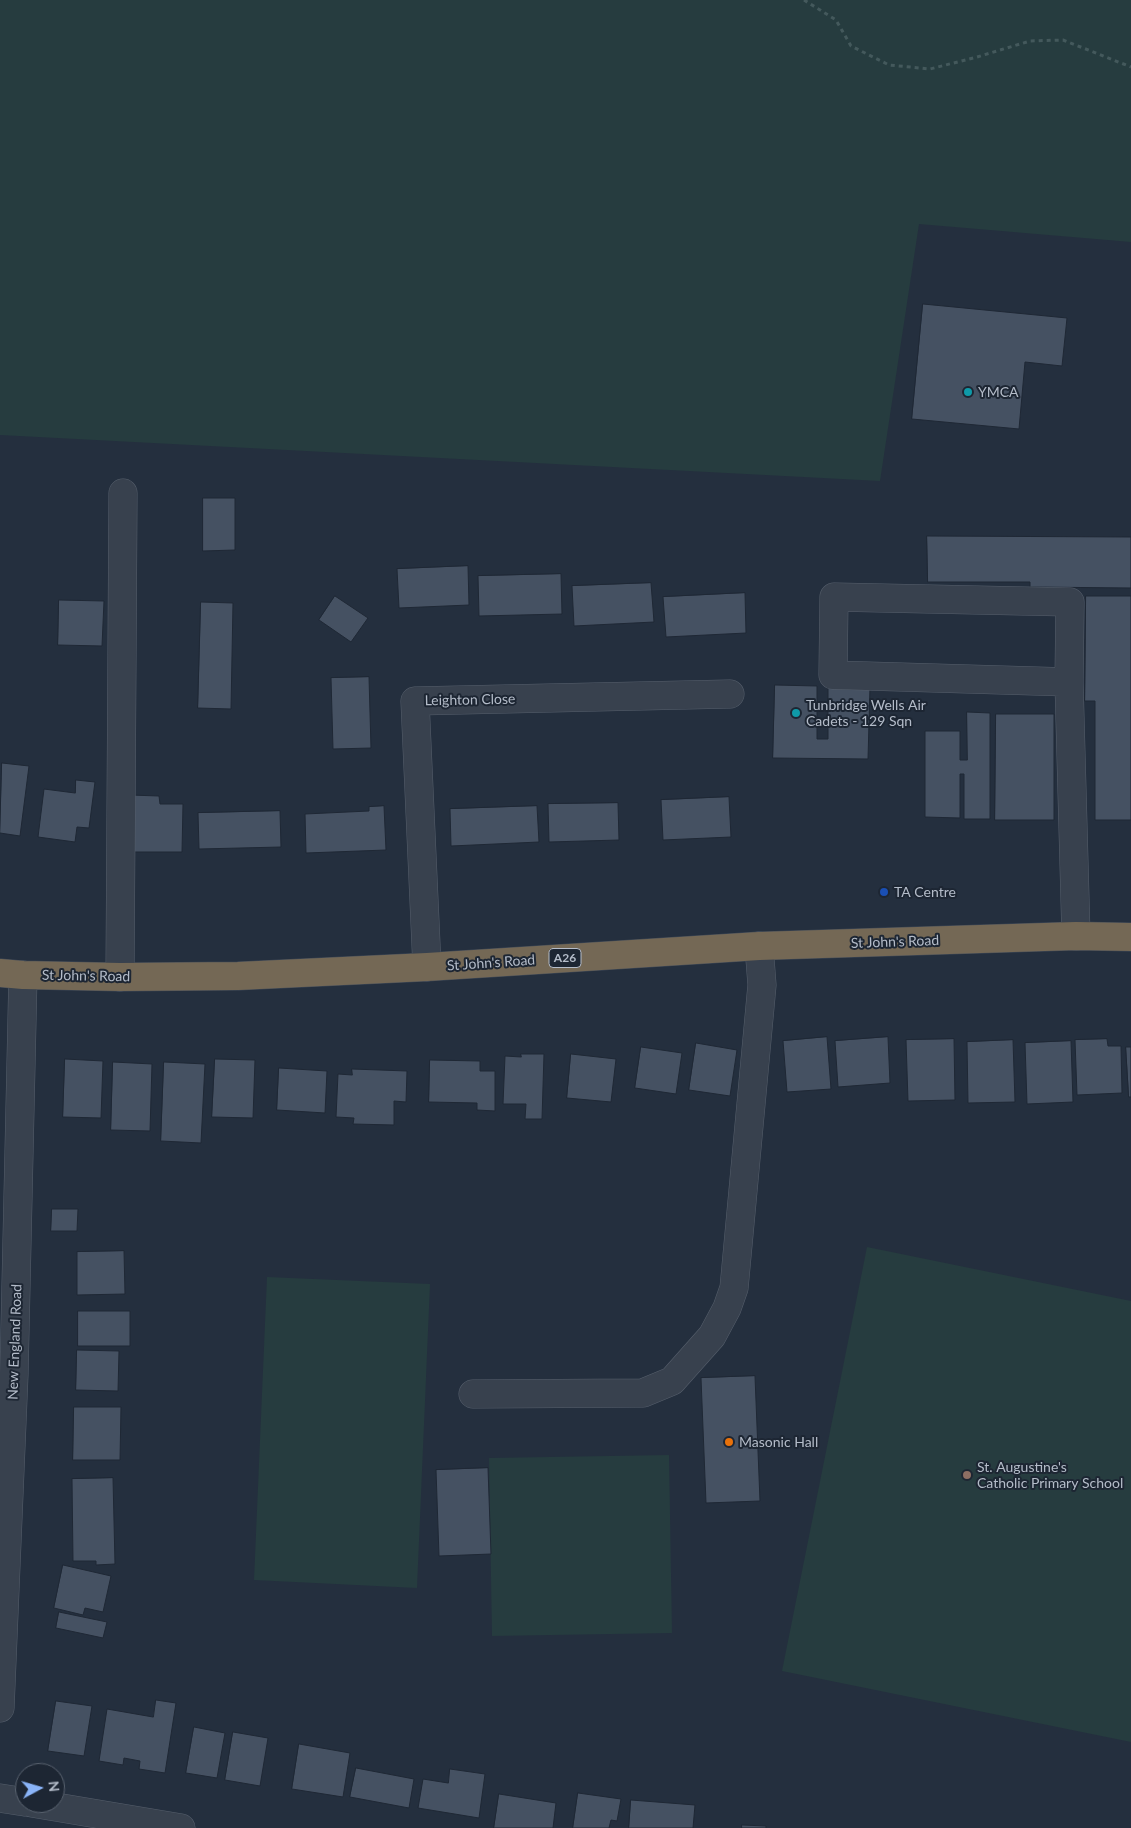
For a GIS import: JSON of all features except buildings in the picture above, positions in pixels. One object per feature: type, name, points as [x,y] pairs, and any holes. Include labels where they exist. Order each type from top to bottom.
[{"type":"highway","name":"St John's Road","points":[[12,974],[120,977],[238,976],[427,967],[759,946],[1076,936],[1131,938]]},
{"type":"street","points":[[120,977],[123,493]]},
{"type":"street","points":[[1069,682],[833,675],[834,597],[1070,602],[1069,682],[1076,936]]},
{"type":"street","name":"Leighton Close","points":[[427,967],[415,701],[730,694]]},
{"type":"street","points":[[473,1394],[642,1393],[672,1382],[712,1336],[727,1308],[734,1288],[762,985],[759,946]]},
{"type":"street","name":"New England Road","points":[[0,1708],[7,1374],[12,974]]},
{"type":"street","points":[[0,1798],[15,1800]]},
{"type":"street","points":[[65,1809],[181,1828]]},
{"type":"path","points":[[804,0],[836,20],[851,46],[889,65],[930,69],[1030,41],[1063,40],[1131,67]]},
{"type":"green space","points":[[0,0],[1131,0],[1131,242],[919,224],[880,481],[0,435]]},
{"type":"green space","name":"St. Augustine's Catholic Primary School","points":[[867,1247],[1131,1301],[1131,1742],[782,1671]]},
{"type":"green space","points":[[267,1277],[430,1284],[417,1588],[254,1580]]},
{"type":"green space","points":[[669,1455],[672,1633],[492,1636],[489,1458]]},
{"type":"place","name":"YMCA","points":[[968,392]]},
{"type":"place","name":"Tunbridge Wells Air Cadets - 129 Sqn","points":[[796,713]]},
{"type":"place","name":"TA Centre","points":[[884,892]]},
{"type":"place","name":"Masonic Hall","points":[[729,1442]]},
{"type":"place","name":"St. Augustine's Catholic Primary School","points":[[967,1475]]}]
